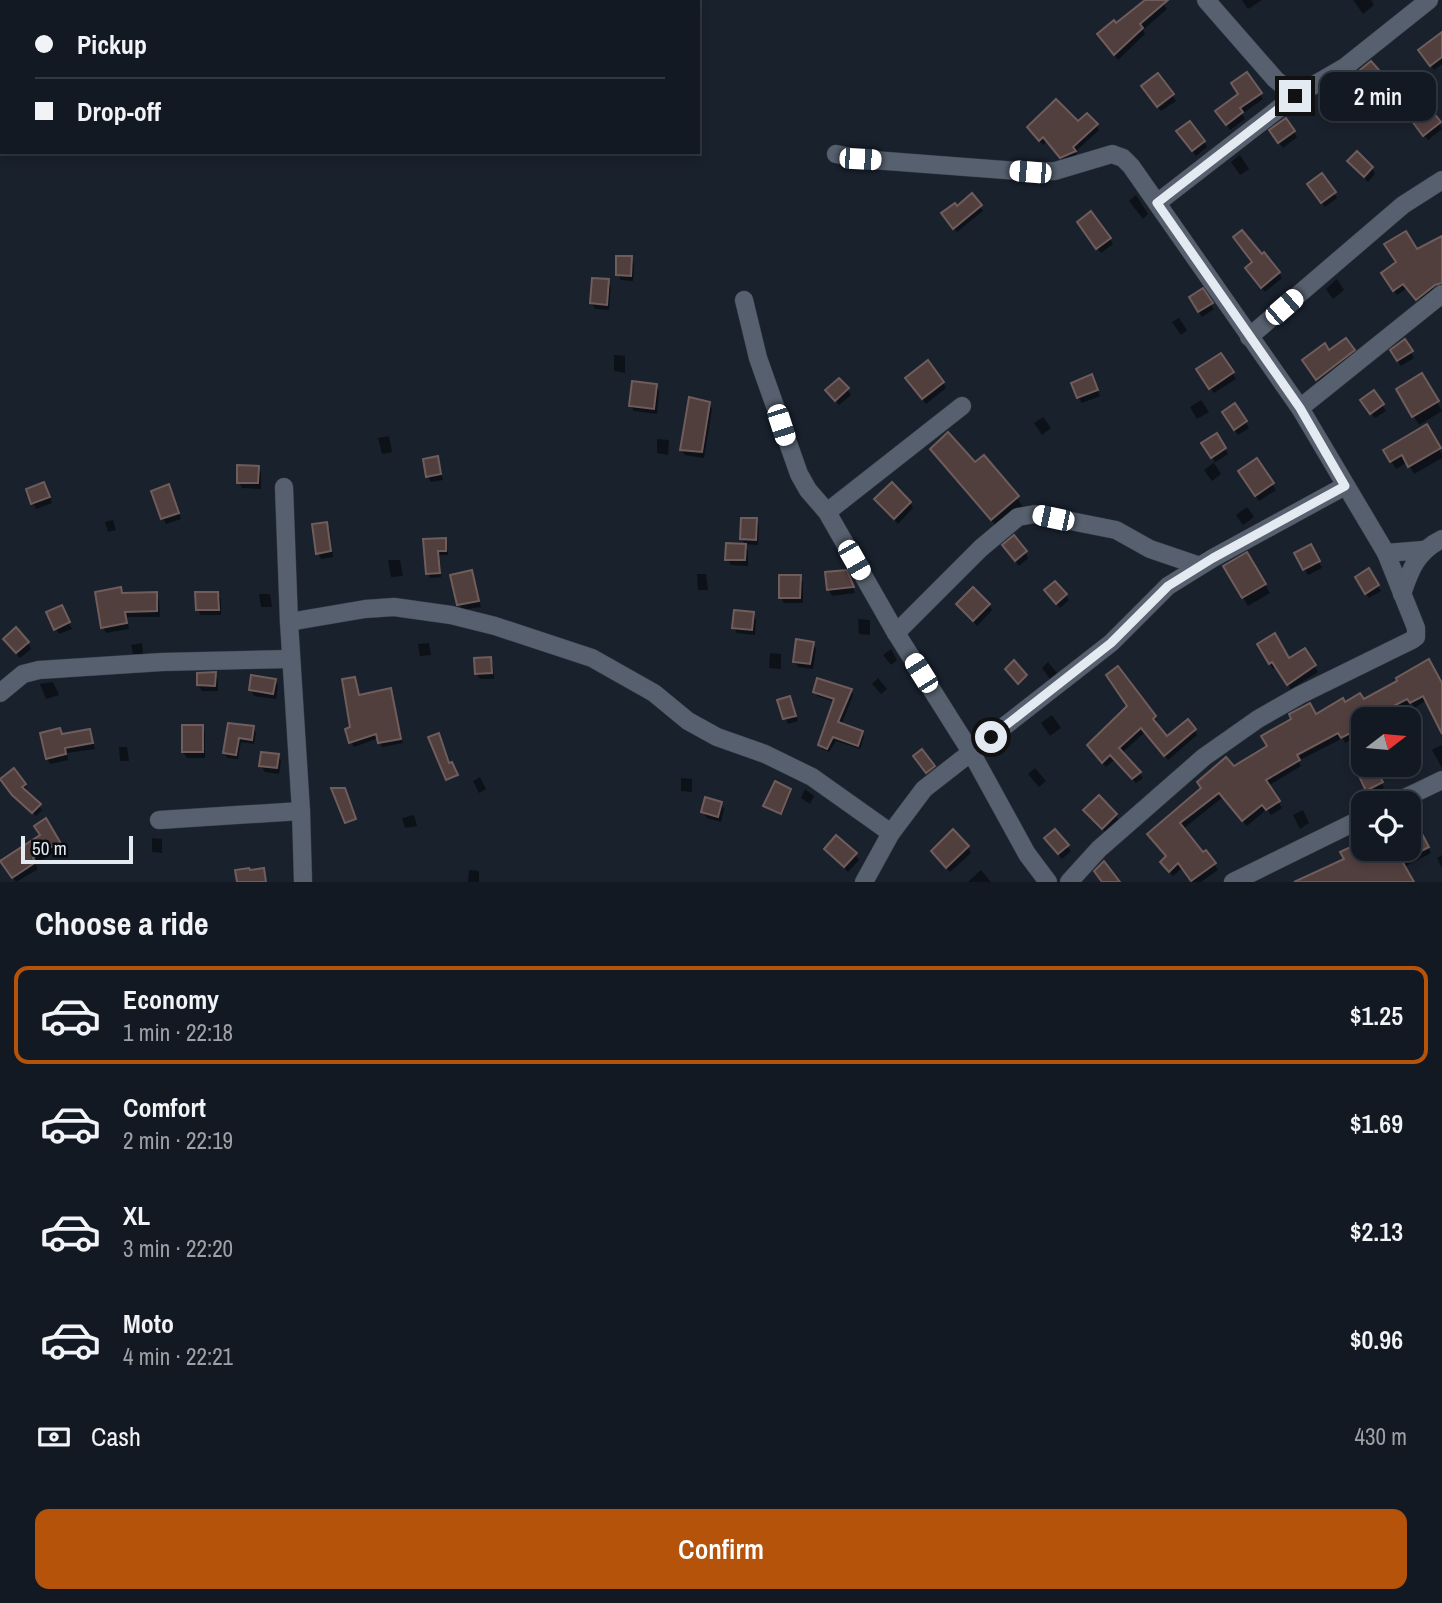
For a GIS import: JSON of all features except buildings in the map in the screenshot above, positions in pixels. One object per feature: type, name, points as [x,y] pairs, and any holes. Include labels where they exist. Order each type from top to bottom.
[{"type":"street","points":[[1206,0],[1275,79],[1295,96]]},
{"type":"street","points":[[1157,203],[1295,96],[1345,67],[1429,0]]},
{"type":"street","points":[[836,154],[860,159],[1030,172],[1055,170],[1112,155],[1123,158],[1300,408],[1386,553],[1416,628],[1416,638],[1300,695],[1258,719],[1214,750],[1099,849],[1069,882]]},
{"type":"street","points":[[1249,337],[1403,205],[1442,180]]},
{"type":"street","points":[[1300,408],[1442,294]]},
{"type":"street","points":[[744,300],[758,358],[788,446],[808,490],[827,512],[896,633],[971,752],[1027,854],[1048,882]]},
{"type":"street","points":[[827,512],[962,405]]},
{"type":"street","points":[[864,882],[891,833],[924,789],[1111,643],[1168,586],[1345,486]]},
{"type":"street","points":[[284,487],[291,659],[302,811],[303,882]]},
{"type":"street","points":[[896,633],[981,548],[1025,514],[1116,530],[1150,549],[1200,566]]},
{"type":"street","points":[[1402,594],[1411,566],[1423,551],[1442,539]]},
{"type":"street","points":[[1386,553],[1423,551]]},
{"type":"street","points":[[289,622],[365,609],[394,607],[451,615],[495,626],[592,658],[654,693],[688,721],[717,737],[765,754],[812,777],[891,833]]},
{"type":"street","points":[[0,693],[23,674],[46,669],[291,659]]},
{"type":"street","points":[[1419,791],[1442,780]]},
{"type":"street","points":[[159,820],[302,811]]},
{"type":"street","points":[[1233,882],[1351,824]]},
{"type":"route","points":[[991,737],[1111,643],[1168,586],[1213,558],[1345,486],[1300,408],[1157,203],[1295,96]]}]
